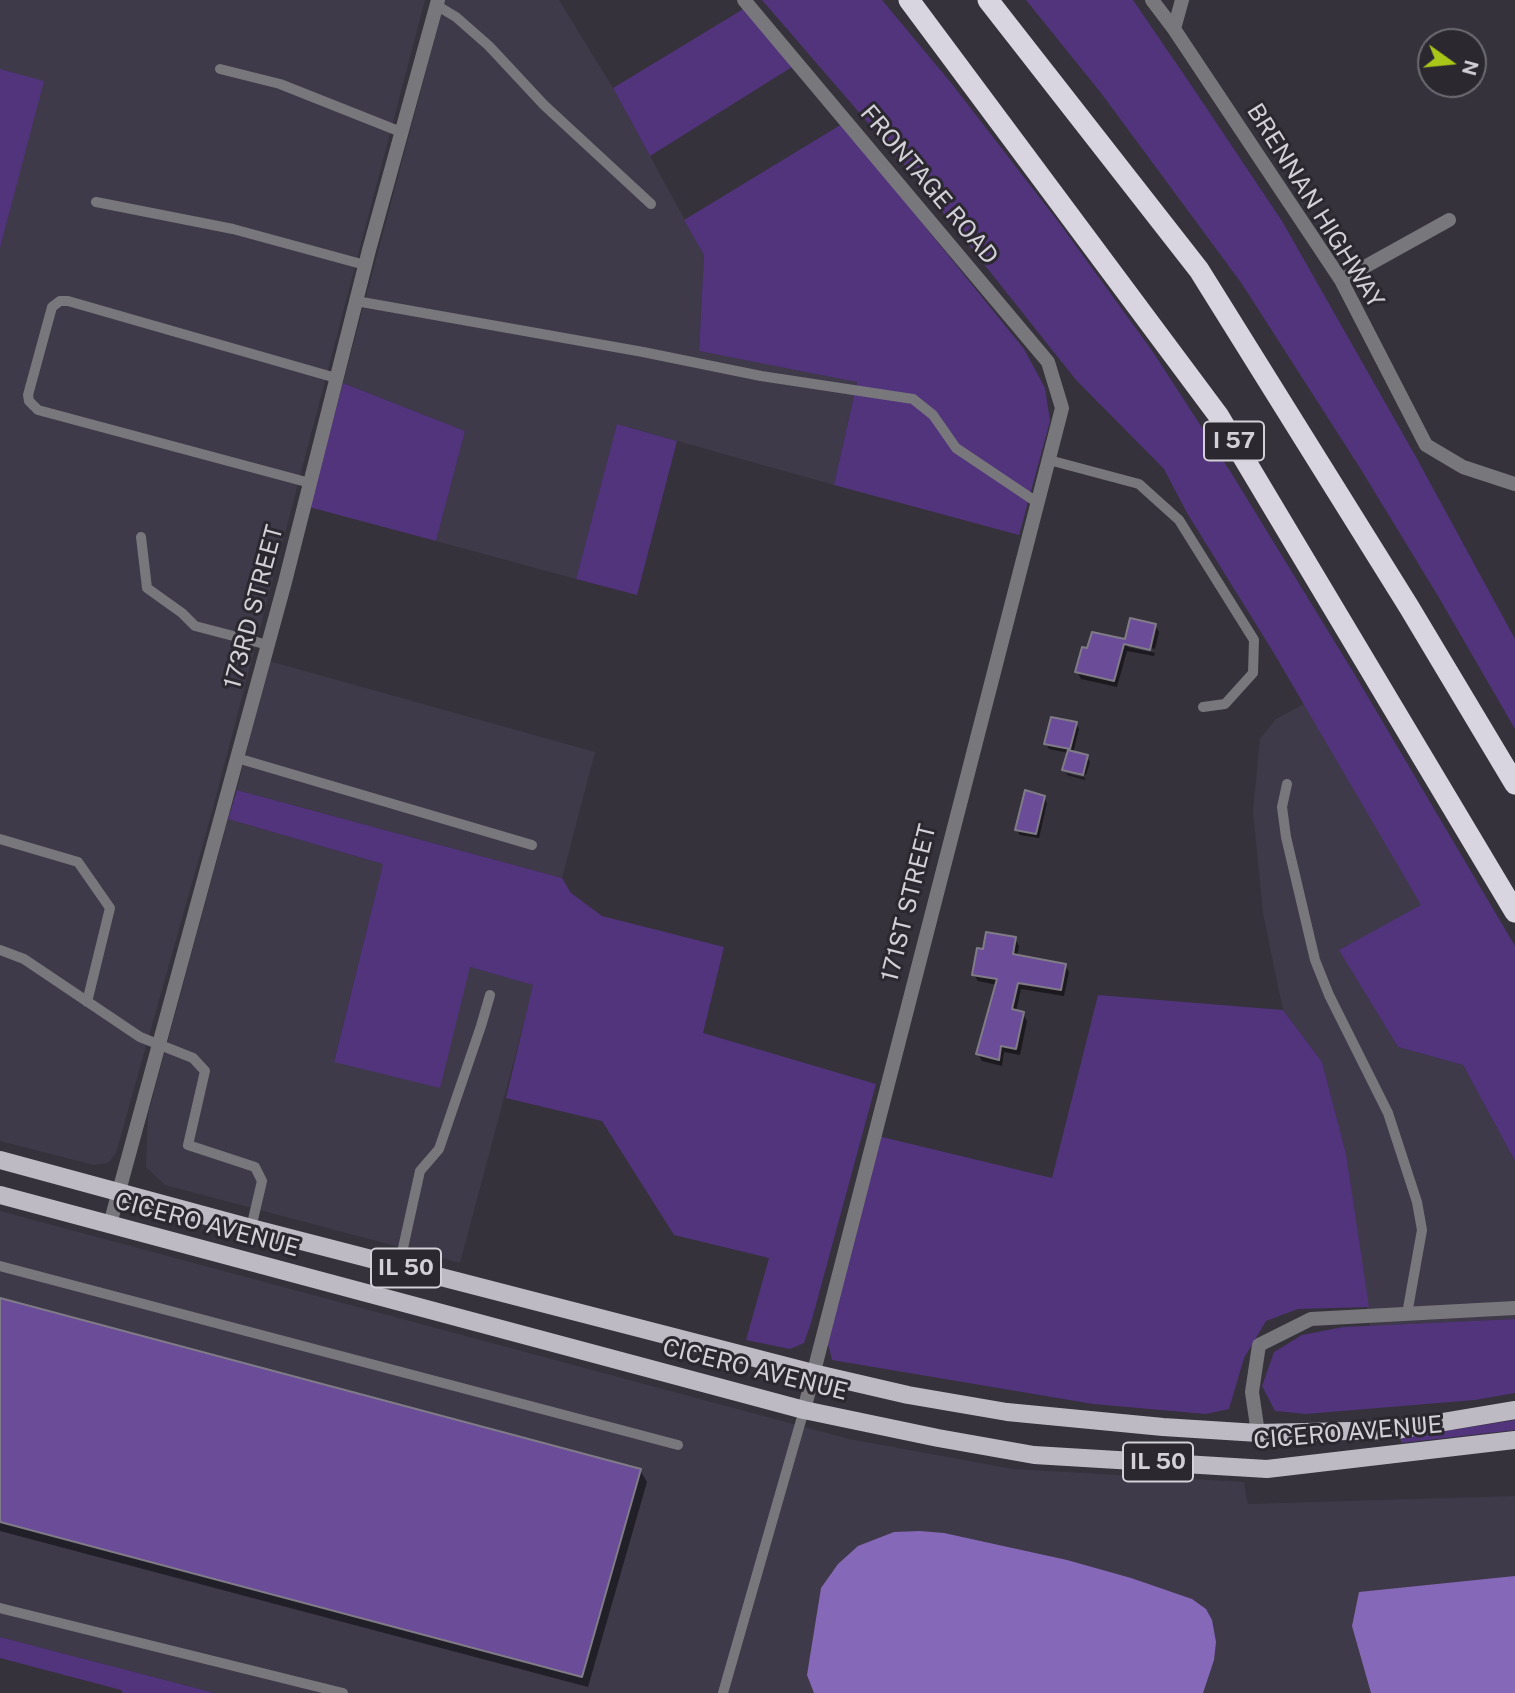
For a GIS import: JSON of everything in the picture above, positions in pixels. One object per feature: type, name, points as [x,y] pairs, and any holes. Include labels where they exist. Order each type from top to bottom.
[{"type":"highway","name":"I 57","points":[[910,0],[1218,415],[1515,912]]},
{"type":"highway","name":"I 57","points":[[988,0],[1199,270],[1409,607],[1515,784]]},
{"type":"main road","name":"CICERO AVENUE","points":[[0,1160],[251,1228],[813,1373],[908,1395],[1007,1412],[1258,1433],[1396,1430],[1515,1410]]},
{"type":"main road","name":"CICERO AVENUE","points":[[0,1195],[803,1410],[1034,1455],[1267,1469],[1515,1440]]},
{"type":"street","name":"FRONTAGE ROAD","points":[[744,0],[1048,362],[1062,408]]},
{"type":"street","name":"BRENNAN HIGHWAY","points":[[1152,0],[1341,280],[1426,445],[1463,467],[1515,484]]},
{"type":"street","points":[[1174,29],[1182,0]]},
{"type":"street","name":"173RD STREET","points":[[110,1224],[268,645],[365,265],[437,2]]},
{"type":"street","points":[[1341,280],[1449,220]]},
{"type":"street","name":"171ST STREET","points":[[803,1410],[1062,408]]},
{"type":"street","points":[[1258,1433],[1252,1392],[1259,1345],[1311,1319],[1515,1308]]},
{"type":"lane","points":[[437,2],[489,46],[544,105],[652,204]]},
{"type":"lane","points":[[220,69],[280,84],[401,132]]},
{"type":"lane","points":[[96,202],[233,229],[365,265]]},
{"type":"lane","points":[[310,483],[38,410],[29,401],[28,395],[52,307],[68,301],[336,378]]},
{"type":"lane","points":[[356,301],[643,352],[761,376],[913,399],[933,415],[956,448],[1038,503]]},
{"type":"lane","points":[[1049,460],[1139,484],[1178,520],[1254,640],[1254,673],[1225,704],[1203,706]]},
{"type":"lane","points":[[141,537],[147,588],[195,626],[268,645]]},
{"type":"lane","points":[[237,758],[532,845]]},
{"type":"lane","points":[[1287,784],[1282,807],[1286,837],[1315,960],[1329,995],[1388,1113],[1417,1202],[1422,1230],[1407,1314]]},
{"type":"lane","points":[[0,839],[78,862],[110,908],[87,1002]]},
{"type":"lane","points":[[0,950],[24,959],[140,1037],[193,1058],[205,1071],[188,1145],[255,1167],[262,1181],[251,1228]]},
{"type":"lane","points":[[399,1266],[420,1171],[439,1149],[490,995]]},
{"type":"lane","points":[[0,1266],[678,1445]]},
{"type":"lane","points":[[723,1693],[803,1410]]},
{"type":"lane","points":[[0,1608],[343,1693]]},
{"type":"shaded area","points":[[0,0],[425,0],[210,819],[116,1153],[108,1163],[94,1165],[0,1141],[0,248],[43,82],[0,69]]},
{"type":"shaded area","points":[[445,0],[559,0],[613,88],[704,255],[699,351],[857,381],[834,485],[617,424],[576,579],[436,541],[465,431],[343,383]]},
{"type":"shaded area","points":[[762,0],[882,0],[952,84],[1060,224],[1153,352],[1230,471],[1355,675],[1515,946],[1515,1161],[1463,1065],[1398,1047],[1339,950],[1421,905],[1272,650],[1187,513],[1164,469],[1076,380],[914,176]]},
{"type":"shaded area","points":[[1026,0],[1133,0],[1189,82],[1282,221],[1416,457],[1515,639],[1515,729],[1360,468],[1242,284],[1101,93]]},
{"type":"shaded area","points":[[745,8],[792,67],[650,156],[613,88]]},
{"type":"shaded area","points":[[0,69],[44,81],[0,248]]},
{"type":"shaded area","points":[[842,124],[1024,349],[1045,388],[1050,421],[1019,535],[834,485],[857,382],[699,351],[704,255],[684,220]]},
{"type":"shaded area","points":[[343,383],[465,431],[436,541],[309,507]]},
{"type":"shaded area","points":[[617,424],[677,441],[637,595],[576,579]]},
{"type":"shaded area","points":[[269,661],[595,752],[562,878],[237,790]]},
{"type":"shaded area","points":[[1304,704],[1422,905],[1340,950],[1398,1047],[1463,1065],[1515,1161],[1515,1319],[1370,1326],[1346,1154],[1322,1062],[1283,1010],[1263,913],[1253,811],[1260,739],[1276,719]]},
{"type":"shaded area","points":[[237,790],[562,878],[571,893],[602,916],[724,947],[703,1033],[876,1084],[804,1343],[790,1349],[746,1340],[769,1258],[674,1235],[602,1121],[506,1098],[533,985],[470,967],[440,1088],[334,1062],[383,864],[228,819]]},
{"type":"shaded area","points":[[228,819],[383,864],[334,1061],[470,967],[534,985],[460,1263],[165,1185],[146,1167],[148,1114]]},
{"type":"shaded area","points":[[1098,995],[1283,1010],[1322,1062],[1346,1154],[1369,1307],[1298,1309],[1266,1321],[1244,1358],[1229,1409],[1206,1414],[1093,1404],[832,1360],[827,1340],[878,1136],[1052,1178]]},
{"type":"shaded area","points":[[0,1211],[849,1439],[1013,1469],[1244,1482],[1248,1504],[1515,1496],[1515,1693],[215,1693],[0,1637]]},
{"type":"shaded area","points":[[1515,1319],[1515,1393],[1475,1400],[1306,1414],[1275,1411],[1262,1386],[1274,1352],[1302,1335],[1343,1327]]},
{"type":"shaded area","points":[[1515,1420],[1515,1430],[1401,1443],[1401,1438]]},
{"type":"shaded area","points":[[894,1532],[944,1533],[1067,1560],[1192,1599],[1206,1609],[1212,1620],[1216,1642],[1214,1660],[1203,1693],[814,1693],[807,1675],[821,1588],[838,1564],[858,1546]]},
{"type":"shaded area","points":[[1515,1576],[1515,1693],[1371,1693],[1352,1626],[1359,1592]]},
{"type":"shaded area","points":[[0,1637],[215,1693],[123,1693],[121,1690],[0,1658]]},
{"type":"building","points":[[1130,618],[1156,624],[1150,650],[1124,644],[1114,681],[1075,672],[1082,647],[1087,648],[1092,632],[1125,639]]},
{"type":"building","points":[[1051,717],[1077,722],[1070,749],[1044,744]]},
{"type":"building","points":[[1068,750],[1088,755],[1083,775],[1062,770]]},
{"type":"building","points":[[1025,790],[1045,796],[1036,834],[1015,830]]},
{"type":"building","points":[[986,932],[1016,937],[1013,954],[1066,964],[1061,990],[1018,983],[1012,1009],[1024,1012],[1016,1049],[1001,1046],[999,1060],[976,1054],[997,979],[972,975],[977,948],[983,949]]},
{"type":"building","points":[[0,1298],[641,1469],[582,1677],[0,1522]]}]
